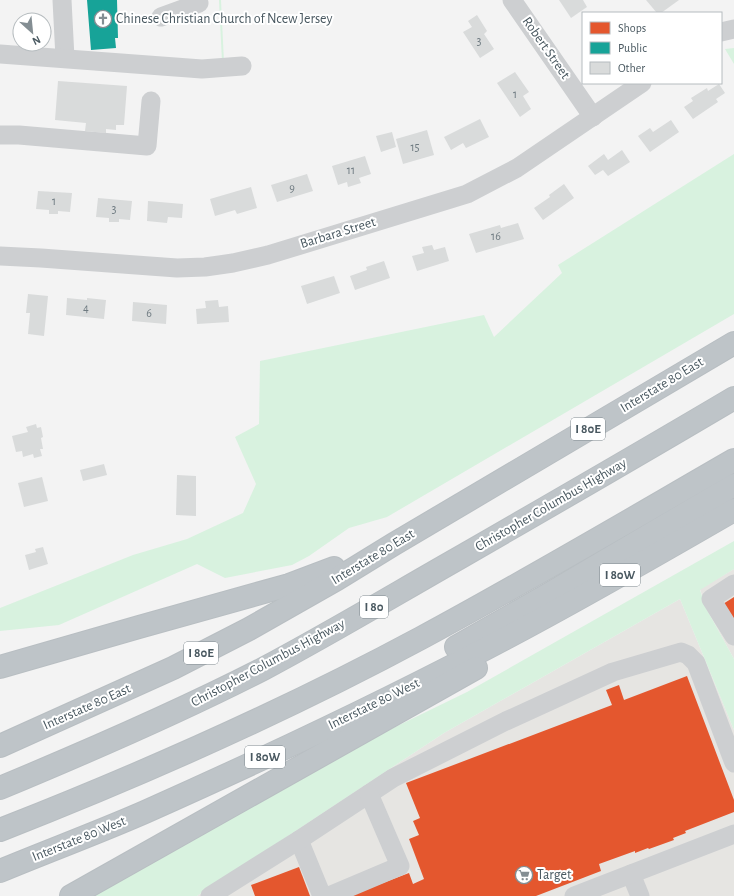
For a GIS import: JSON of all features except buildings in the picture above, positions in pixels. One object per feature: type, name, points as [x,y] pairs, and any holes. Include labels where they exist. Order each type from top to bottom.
[{"type":"highway","name":"Interstate 80 East","points":[[0,746],[173,668],[242,632],[337,579],[734,343]]},
{"type":"highway","name":"Christopher Columbus Highway","points":[[0,788],[102,745],[199,700],[263,668],[657,444],[734,398]]},
{"type":"highway","points":[[0,830],[210,741],[318,690],[420,638],[519,584],[734,460]]},
{"type":"highway","points":[[10,867],[238,759],[409,673],[479,635],[734,485]]},
{"type":"highway","name":"Interstate 80 West","points":[[10,867],[143,812],[248,765],[396,694],[505,638],[650,559],[734,510]]},
{"type":"highway","points":[[0,667],[289,585],[394,544]]},
{"type":"highway","points":[[71,896],[473,671],[505,638]]},
{"type":"street","points":[[62,0],[65,58]]},
{"type":"street","name":"Robert Street","points":[[512,0],[593,117]]},
{"type":"street","points":[[161,17],[198,3]]},
{"type":"street","points":[[722,32],[734,28]]},
{"type":"street","points":[[0,54],[202,69],[242,66]]},
{"type":"street","name":"Barbara Street","points":[[0,256],[177,268],[205,267],[268,255],[466,194],[517,168],[641,84]]},
{"type":"street","points":[[0,135],[19,135],[147,146],[151,101]]},
{"type":"street","points":[[734,584],[711,599],[734,636]]},
{"type":"street","points":[[210,896],[239,888],[299,840],[393,778],[506,721],[613,672],[681,652],[688,655],[696,663],[734,763]]},
{"type":"street","points":[[329,896],[400,866],[369,794]]},
{"type":"street","points":[[574,896],[734,834]]},
{"type":"street","points":[[299,840],[322,896]]},
{"type":"street","points":[[631,874],[640,896]]},
{"type":"shaded area","points":[[734,569],[734,659],[706,608],[700,589]]},
{"type":"shaded area","points":[[680,599],[734,730],[734,896],[197,896],[444,733]]},
{"type":"green space","points":[[219,0],[221,0],[224,62],[222,62]]},
{"type":"green space","points":[[734,48],[734,64],[725,49]]},
{"type":"green space","points":[[734,154],[734,314],[387,517],[349,528],[309,556],[292,565],[225,578],[197,564],[59,625],[0,631],[0,608],[133,555],[187,539],[243,513],[256,484],[235,437],[259,424],[260,361],[484,315],[494,337],[562,273],[558,265]]},
{"type":"green space","points":[[734,541],[734,569],[700,590],[706,608],[734,659],[734,730],[680,599],[444,733],[197,896],[88,896],[315,766],[467,692]]},
{"type":"place","name":"Chinese Christian Church of Ncew Jersey","points":[[103,19]]},
{"type":"place","name":"Target","points":[[524,875]]}]
